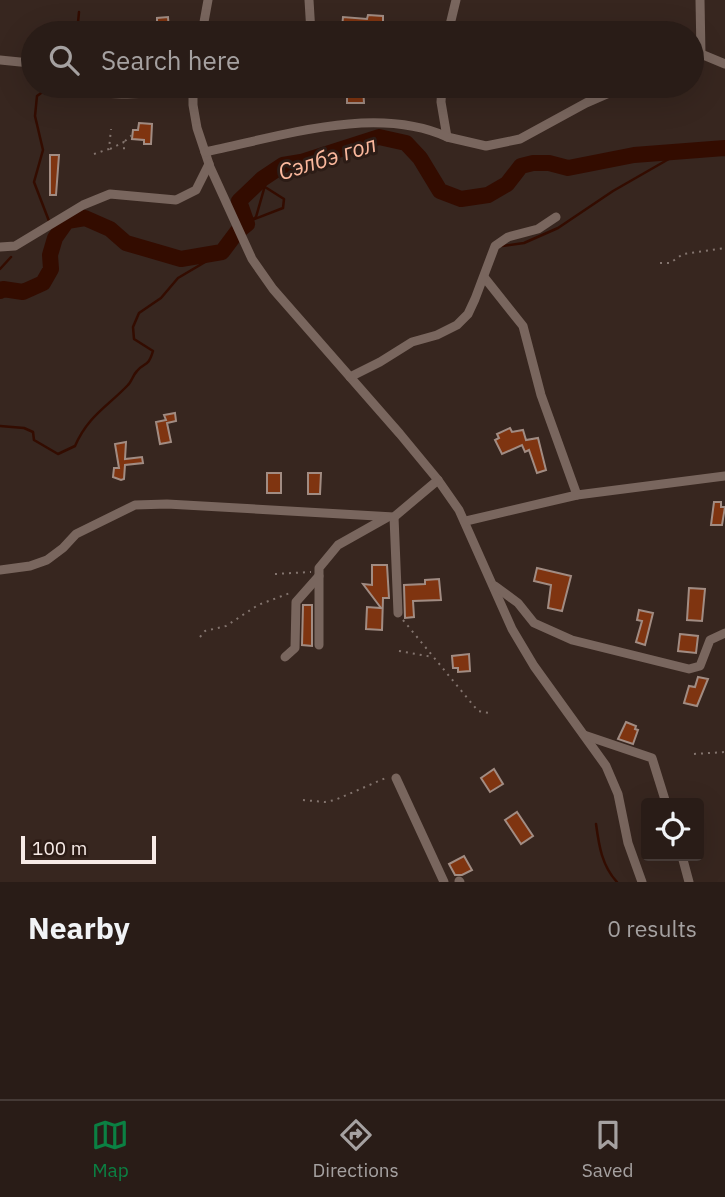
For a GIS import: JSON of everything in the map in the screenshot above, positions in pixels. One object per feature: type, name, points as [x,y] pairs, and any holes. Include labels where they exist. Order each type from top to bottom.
[{"type":"street","points":[[204,21],[208,0]]},
{"type":"street","points":[[309,0],[310,21]]},
{"type":"street","points":[[451,21],[456,0]]},
{"type":"street","points":[[698,21],[700,0]]},
{"type":"street","points":[[704,58],[725,64]]},
{"type":"street","points":[[0,60],[21,62]]},
{"type":"street","points":[[194,98],[197,128],[209,164],[252,259],[273,289],[439,480],[466,521],[512,629],[534,666],[606,766],[618,794],[628,843],[642,882]]},
{"type":"street","points":[[441,98],[447,137]]},
{"type":"street","points":[[205,152],[326,127],[372,123],[404,123],[486,146],[520,139],[597,98]]},
{"type":"street","points":[[0,247],[15,246],[83,205],[110,194],[176,200],[196,190],[209,164]]},
{"type":"street","points":[[350,377],[412,342],[437,335],[457,325],[468,314],[495,246],[508,237],[538,229],[556,216]]},
{"type":"street","points":[[484,277],[523,326],[541,395],[577,495]]},
{"type":"street","points":[[466,521],[577,495],[725,476]]},
{"type":"street","points":[[319,645],[319,568],[338,545],[391,517],[439,480]]},
{"type":"street","points":[[0,570],[30,566],[47,560],[76,534],[135,505],[145,503],[391,517]]},
{"type":"street","points":[[391,517],[398,613]]},
{"type":"street","points":[[285,657],[295,648],[296,602],[319,574]]},
{"type":"street","points":[[493,585],[518,603],[534,623],[572,640],[689,669],[700,666],[710,640],[725,634]]},
{"type":"street","points":[[584,734],[652,758],[664,798]]},
{"type":"street","points":[[396,778],[444,882]]},
{"type":"street","points":[[683,861],[689,882]]},
{"type":"path","points":[[109,149],[111,129]]},
{"type":"path","points":[[94,154],[124,142],[132,135]]},
{"type":"path","points":[[124,142],[124,154]]},
{"type":"path","points":[[660,263],[670,263],[684,254],[725,248]]},
{"type":"path","points":[[275,574],[319,574]]},
{"type":"path","points":[[308,581],[319,574]]},
{"type":"path","points":[[200,637],[205,631],[226,626],[258,604],[298,590]]},
{"type":"path","points":[[398,613],[478,711],[489,713]]},
{"type":"path","points":[[399,651],[434,657]]},
{"type":"path","points":[[694,754],[725,752]]},
{"type":"path","points":[[303,800],[335,800],[391,776],[396,778]]},
{"type":"building","points":[[368,15],[383,16],[383,21],[343,21],[343,17],[367,19]]},
{"type":"building","points":[[168,17],[168,21],[157,21],[157,18]]},
{"type":"building","points":[[347,98],[364,98],[364,103],[347,103]]},
{"type":"building","points":[[139,123],[152,124],[151,144],[132,139],[133,130],[138,130]]},
{"type":"building","points":[[50,155],[59,155],[56,195],[50,195]]},
{"type":"building","points":[[175,413],[176,421],[167,423],[171,442],[160,444],[156,422],[166,420],[164,415]]},
{"type":"building","points":[[510,428],[512,432],[523,430],[526,440],[538,438],[546,470],[537,473],[529,450],[525,452],[522,445],[502,454],[495,440],[499,438],[497,434]]},
{"type":"building","points":[[126,442],[125,459],[142,457],[143,463],[125,465],[124,479],[121,480],[113,477],[114,468],[119,468],[115,444]]},
{"type":"building","points":[[267,473],[281,473],[281,493],[267,493]]},
{"type":"building","points":[[308,473],[321,473],[320,494],[308,494]]},
{"type":"building","points":[[714,502],[721,502],[721,507],[725,507],[722,525],[711,525]]},
{"type":"building","points":[[372,565],[387,565],[389,598],[383,598],[382,630],[366,629],[367,607],[381,608],[363,584],[372,585]]},
{"type":"building","points":[[537,568],[571,576],[562,611],[548,608],[551,585],[534,581]]},
{"type":"building","points":[[439,579],[441,600],[413,601],[414,617],[405,618],[404,585],[425,584],[425,580]]},
{"type":"building","points":[[689,588],[705,589],[702,621],[687,620]]},
{"type":"building","points":[[303,605],[312,605],[312,646],[302,645]]},
{"type":"building","points":[[639,610],[653,613],[645,645],[636,642],[642,621],[637,620]]},
{"type":"building","points":[[680,634],[698,636],[696,653],[678,651]]},
{"type":"building","points":[[469,654],[470,671],[458,672],[458,668],[453,668],[452,656]]},
{"type":"building","points":[[698,677],[708,679],[697,706],[684,703],[689,686],[695,687]]},
{"type":"building","points":[[626,722],[636,726],[635,729],[638,730],[633,744],[618,739]]},
{"type":"building","points":[[494,769],[503,784],[490,792],[481,778]]},
{"type":"building","points":[[517,812],[533,836],[521,844],[505,820]]},
{"type":"building","points":[[464,856],[472,870],[455,875],[449,864]]},
{"type":"waterway","points":[[78,21],[79,12]]},
{"type":"waterway","points":[[37,98],[35,116],[43,150],[34,182],[49,221]]},
{"type":"waterway","name":"Сэлбэ гол","points":[[0,291],[3,289],[23,292],[43,283],[51,269],[50,255],[55,238],[67,221],[85,218],[110,229],[126,243],[181,259],[222,252],[237,232],[247,224],[239,201],[262,179],[283,165],[301,162],[379,137],[406,143],[420,158],[440,191],[461,199],[488,195],[507,184],[521,166],[533,163],[549,163],[568,168],[634,155],[725,148]]},
{"type":"waterway","points":[[502,246],[524,243],[558,228],[613,191],[681,152],[725,155]]},
{"type":"waterway","points":[[247,224],[256,217],[268,175]]},
{"type":"waterway","points":[[252,220],[283,208],[284,199],[265,187]]},
{"type":"waterway","points":[[52,226],[55,238]]},
{"type":"waterway","points":[[0,426],[24,428],[33,432],[34,440],[58,454],[75,446],[92,419],[128,385],[151,356],[153,351],[134,339],[133,327],[139,313],[161,298],[178,278],[222,252]]},
{"type":"waterway","points":[[0,269],[11,257]]},
{"type":"waterway","points":[[596,824],[605,862],[617,882]]}]
